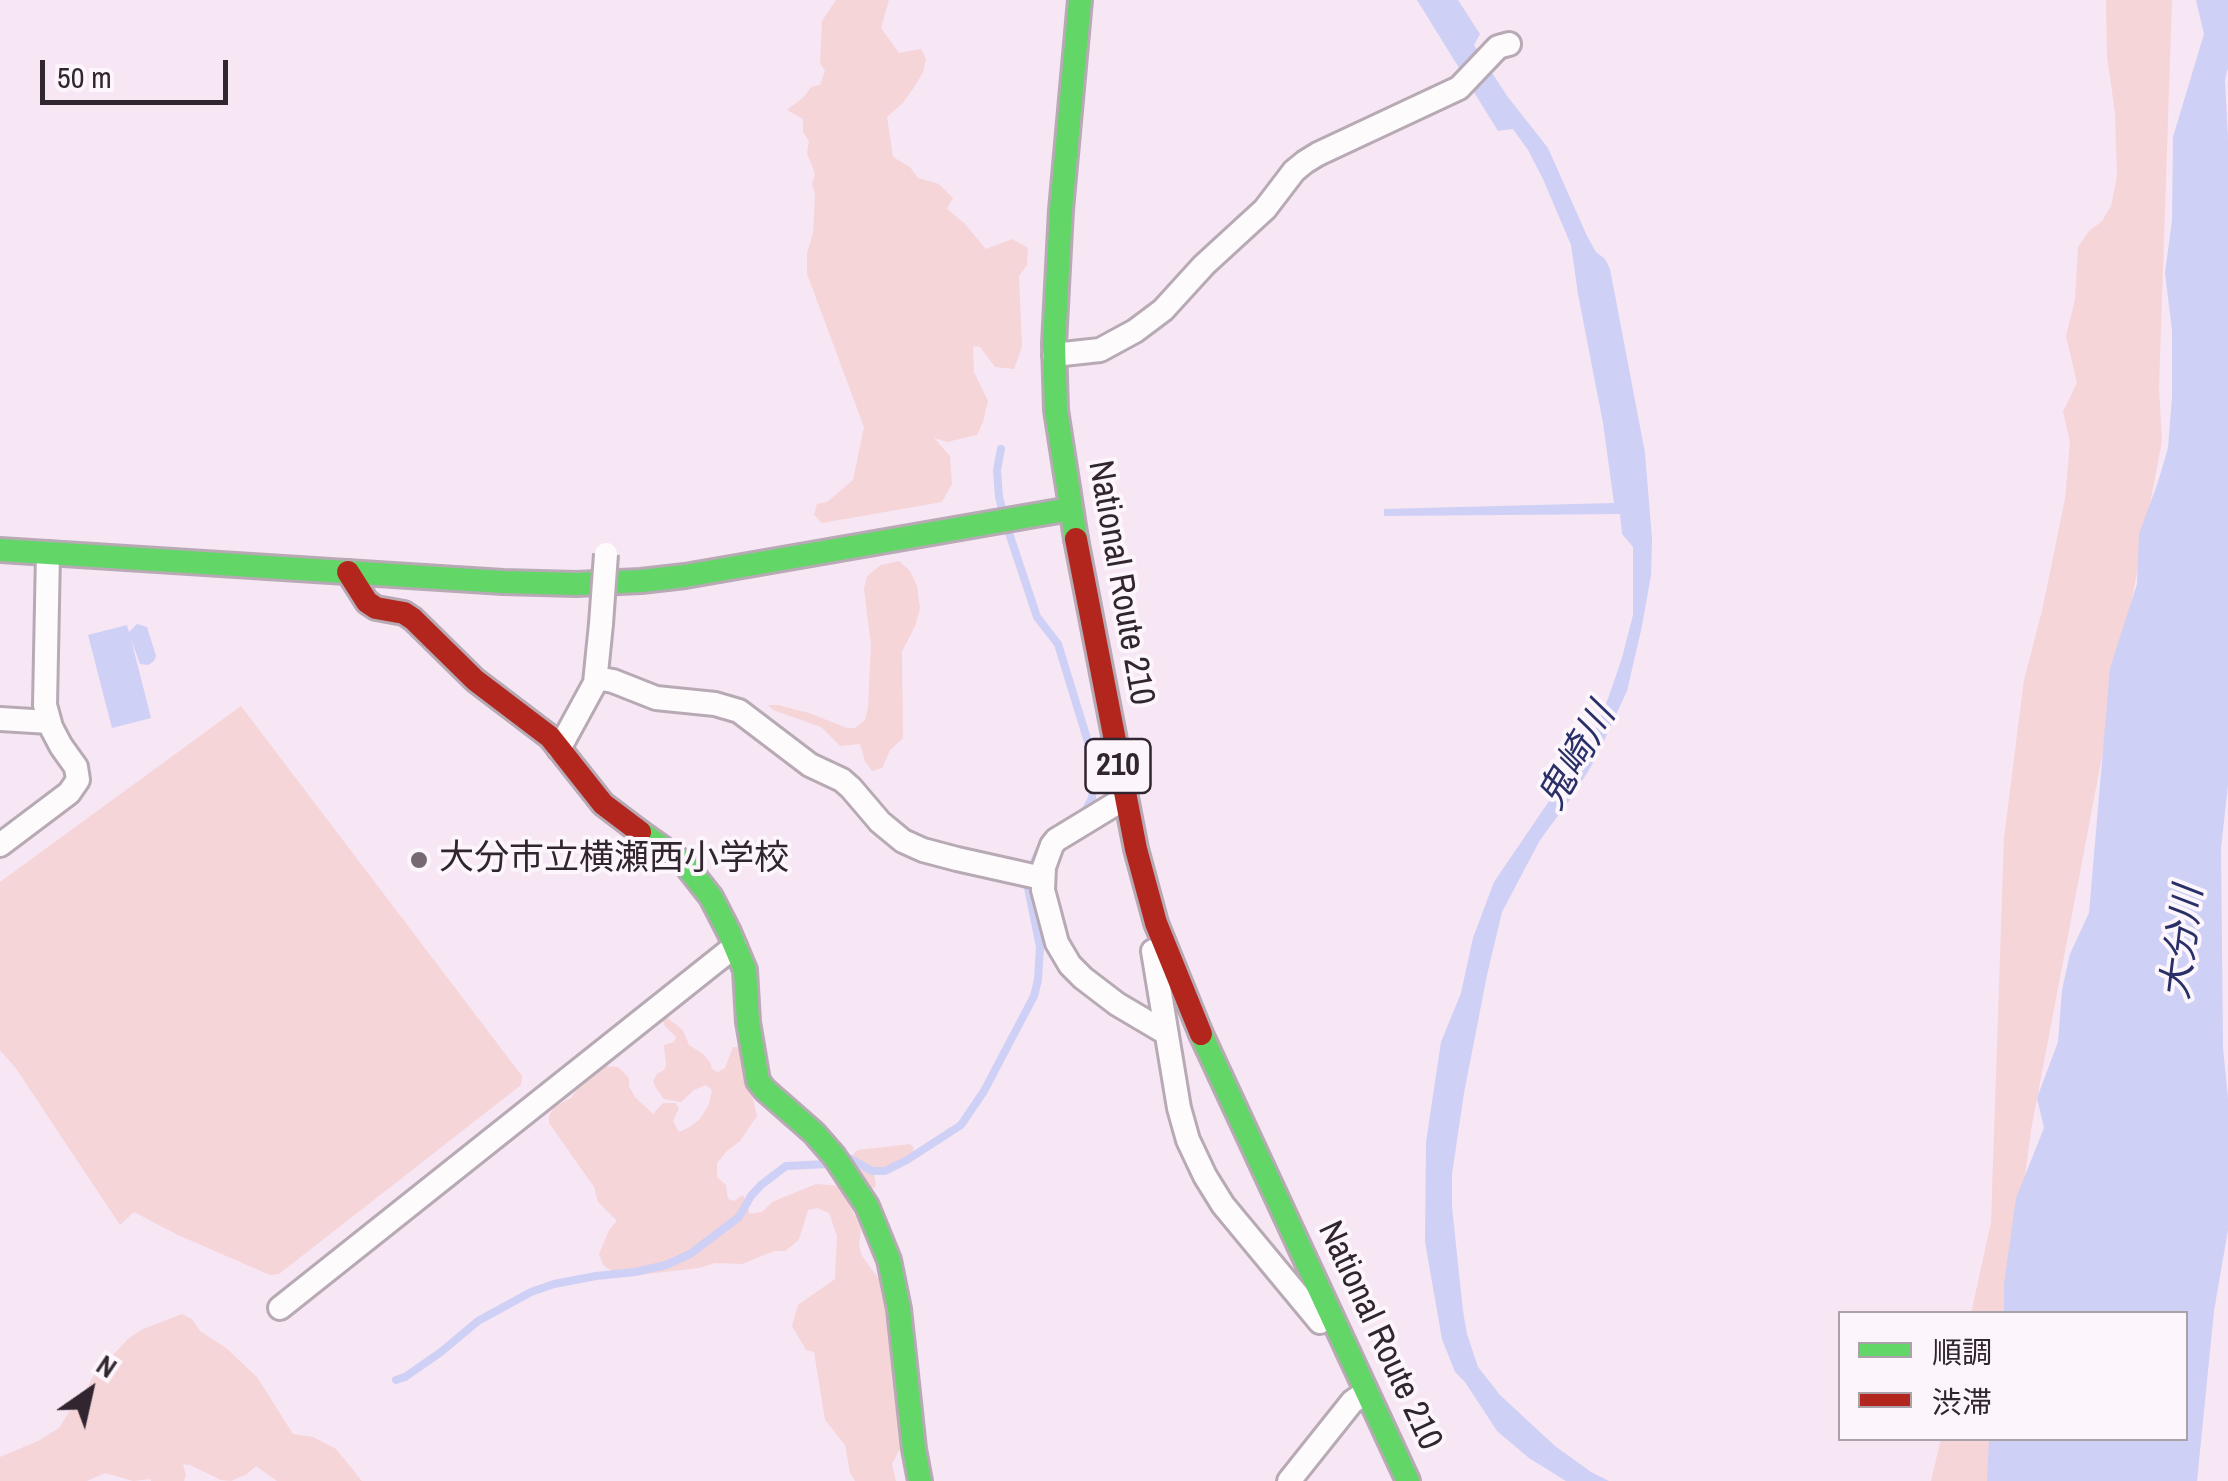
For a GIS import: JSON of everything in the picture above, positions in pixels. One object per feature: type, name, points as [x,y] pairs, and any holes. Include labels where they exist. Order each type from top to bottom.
[{"type":"main road","name":"National Route 210","points":[[1080,0],[1062,184],[1054,355],[1058,429],[1136,849],[1156,923],[1188,1005],[1408,1481]]},
{"type":"main road","points":[[0,550],[576,584],[641,581],[764,564],[1070,509]]},
{"type":"main road","points":[[348,572],[367,602],[413,619],[475,680],[550,737],[616,816],[685,864],[711,898],[745,970],[748,1022],[758,1081],[814,1133],[840,1164],[867,1206],[889,1260],[920,1481]]},
{"type":"street","points":[[1054,355],[1100,350],[1122,340],[1162,310],[1265,210],[1305,162],[1464,85],[1504,46]]},
{"type":"street","points":[[0,845],[77,785],[78,772],[49,722],[45,696],[48,553]]},
{"type":"street","points":[[560,748],[596,678],[606,554]]},
{"type":"street","points":[[596,678],[656,698],[715,704],[739,711],[810,765],[842,780],[903,841],[940,855],[1042,878]]},
{"type":"street","points":[[0,719],[49,722]]},
{"type":"street","points":[[1125,798],[1056,840],[1042,878],[1043,890],[1050,923],[1070,965],[1118,1004],[1166,1033]]},
{"type":"street","points":[[1136,849],[1188,1140],[1213,1190],[1350,1356]]},
{"type":"street","points":[[280,1308],[735,946]]},
{"type":"street","points":[[1289,1481],[1352,1402],[1366,1392]]},
{"type":"shaded area","points":[[836,0],[889,0],[881,28],[899,53],[921,49],[926,59],[915,86],[887,117],[893,157],[910,167],[918,178],[939,184],[953,198],[947,209],[986,249],[1012,239],[1028,248],[1027,265],[1019,276],[1022,347],[1014,369],[995,367],[980,347],[973,346],[974,372],[988,401],[983,422],[977,435],[947,442],[934,438],[950,456],[952,484],[942,502],[822,523],[814,515],[817,504],[827,502],[853,480],[864,427],[807,274],[815,174],[807,153],[809,141],[803,132],[803,119],[787,110],[811,87],[820,85],[825,71],[820,63],[822,21]]},
{"type":"shaded area","points":[[2106,0],[2172,0],[2159,388],[2162,441],[2031,1130],[2011,1311],[1972,1311],[1991,1222],[2004,838],[2024,680],[2065,499],[2070,442],[2063,412],[2077,383],[2066,336],[2075,300],[2078,247],[2111,206],[2117,176],[2115,113],[2107,56]]},
{"type":"shaded area","points":[[899,561],[910,571],[917,586],[920,608],[902,652],[903,738],[890,750],[882,768],[872,771],[860,744],[840,746],[821,727],[768,705],[809,713],[847,728],[855,728],[865,720],[871,645],[864,589],[867,576],[881,565]]},
{"type":"shaded area","points":[[241,706],[522,1076],[521,1085],[279,1274],[270,1275],[134,1212],[120,1225],[0,1050],[0,882]]},
{"type":"shaded area","points":[[666,1017],[683,1030],[689,1045],[718,1072],[725,1068],[733,1047],[740,1047],[757,1116],[740,1141],[717,1163],[717,1177],[726,1185],[728,1199],[734,1201],[743,1195],[750,1214],[762,1212],[772,1202],[816,1184],[840,1186],[861,1228],[862,1256],[881,1282],[905,1439],[892,1464],[896,1481],[855,1481],[845,1445],[825,1420],[814,1352],[806,1350],[792,1326],[798,1305],[835,1279],[837,1236],[829,1213],[817,1208],[808,1210],[794,1244],[785,1251],[774,1251],[742,1264],[715,1263],[620,1277],[603,1265],[599,1254],[617,1221],[598,1202],[594,1187],[549,1123],[549,1116],[554,1107],[571,1098],[602,1066],[618,1067],[629,1078],[635,1097],[653,1114],[663,1103],[675,1103],[679,1108],[673,1121],[679,1132],[700,1119],[712,1090],[706,1085],[681,1102],[664,1099],[653,1081],[666,1065],[664,1045],[674,1042],[676,1037],[665,1026]]},
{"type":"shaded area","points":[[910,1144],[914,1148],[910,1160],[874,1174],[876,1186],[871,1189],[852,1163],[858,1150]]},
{"type":"shaded area","points":[[182,1314],[257,1377],[293,1434],[313,1437],[336,1449],[362,1481],[277,1481],[256,1466],[231,1481],[183,1464],[184,1481],[133,1481],[105,1473],[87,1481],[0,1481],[0,1457],[59,1428],[77,1407],[94,1375],[128,1339]]},
{"type":"shaded area","points":[[1941,1441],[1995,1441],[1989,1481],[1931,1481]]},
{"type":"water","points":[[1417,0],[1458,0],[1480,34],[1474,45],[1548,148],[1587,236],[1605,259],[1645,453],[1651,575],[1627,691],[1595,760],[1540,840],[1502,912],[1464,1093],[1452,1174],[1463,1311],[1478,1367],[1500,1395],[1555,1446],[1609,1481],[1566,1481],[1529,1458],[1497,1431],[1455,1372],[1442,1339],[1425,1242],[1426,1142],[1441,1042],[1461,993],[1473,938],[1494,882],[1579,757],[1609,696],[1633,615],[1633,547],[1622,534],[1620,514],[1384,516],[1384,509],[1614,503],[1571,245],[1528,150],[1513,129],[1498,131]]},
{"type":"water","name":"大分川","points":[[2196,0],[2228,0],[2228,785],[2221,848],[2228,1230],[2214,1311],[2197,1481],[1987,1481],[1989,1441],[2188,1441],[2188,1311],[2004,1311],[2004,1284],[2016,1198],[2044,1128],[2037,1098],[2058,1042],[2062,990],[2070,954],[2089,913],[2110,668],[2137,584],[2139,534],[2168,448],[2172,330],[2165,273],[2172,220],[2173,137],[2204,34]]},
{"type":"water","points":[[137,624],[147,627],[156,656],[148,665],[140,664],[131,639],[151,718],[112,728],[88,635],[127,625],[129,632]]},
{"type":"waterway","points":[[1001,449],[997,470],[1003,512]]},
{"type":"waterway","points":[[1008,530],[1037,617],[1058,644],[1088,742],[1094,775],[1092,798],[1082,817]]},
{"type":"waterway","points":[[851,1159],[872,1171],[885,1171],[907,1160],[961,1125],[984,1091],[1034,996],[1038,980],[1040,947],[1028,888],[1038,853]]},
{"type":"waterway","points":[[396,1380],[441,1352],[478,1321],[531,1292],[554,1284],[666,1265],[690,1254],[739,1217],[761,1185],[786,1166],[828,1164]]},
{"type":"traffic: fast","points":[[1076,539],[1056,410],[1054,344],[1061,210],[1080,0]]},
{"type":"traffic: fast","points":[[0,550],[576,584],[685,576],[1070,509]]},
{"type":"traffic: fast","points":[[640,832],[685,864],[711,897],[729,932],[745,970],[748,1022],[758,1081],[814,1133],[867,1206],[889,1260],[899,1309],[920,1481]]},
{"type":"traffic: fast","points":[[1201,1034],[1408,1481]]},
{"type":"traffic: jam","points":[[1076,539],[1136,849],[1156,923],[1201,1034]]},
{"type":"traffic: jam","points":[[348,572],[367,602],[413,619],[475,680],[550,737],[603,804],[640,832]]},
{"type":"place","name":"大分市立横瀬西小学校","points":[[419,860]]},
{"type":"water label","name":"鬼崎川","points":[[1578,757]]}]
